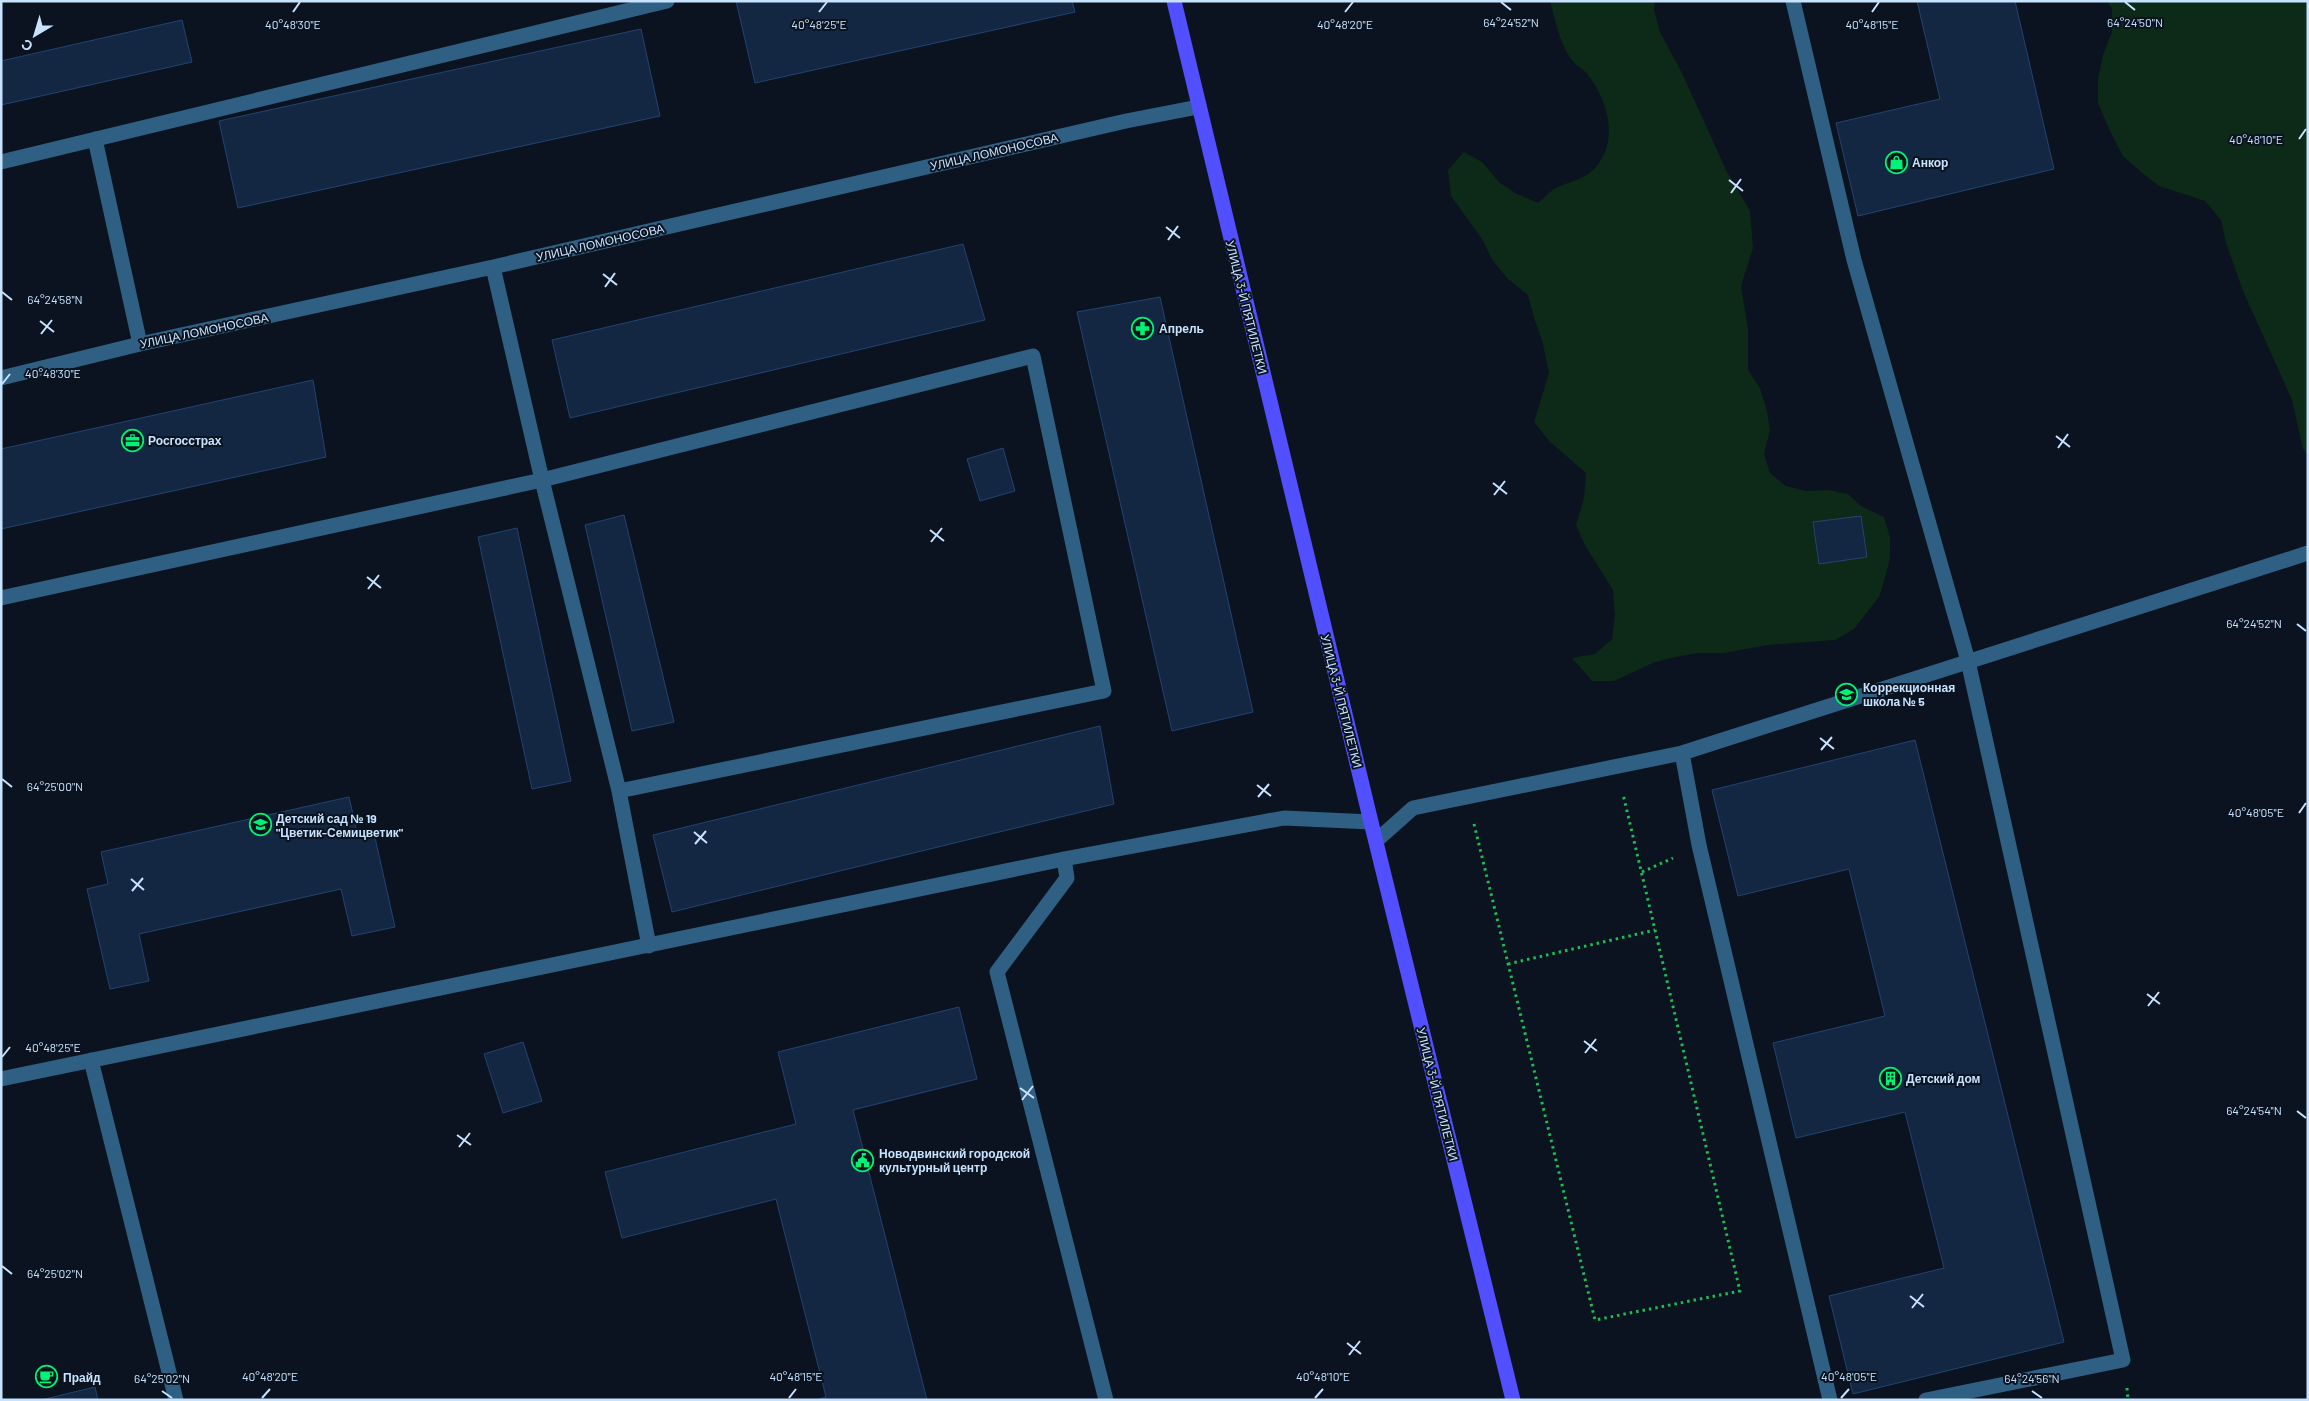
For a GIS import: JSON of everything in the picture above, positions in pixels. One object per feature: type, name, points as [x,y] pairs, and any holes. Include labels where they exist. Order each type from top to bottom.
[{"type":"main road","name":"УЛИЦА 3-Й ПЯТИЛЕТКИ","points":[[1174,1],[1371,822],[1513,1400]]},
{"type":"street","points":[[1,162],[667,1]]},
{"type":"street","points":[[1793,1],[1854,260],[1968,660],[2123,1360],[1926,1400]]},
{"type":"street","name":"УЛИЦА ЛОМОНОСОВА","points":[[1,378],[140,344],[493,267],[1126,121],[1198,107]]},
{"type":"street","points":[[96,139],[140,344]]},
{"type":"street","points":[[493,267],[542,480],[619,791],[649,946]]},
{"type":"street","points":[[1,598],[542,480],[1033,356],[1104,690],[619,791]]},
{"type":"street","points":[[1376,841],[1414,808],[1682,753],[1968,660],[2308,553]]},
{"type":"street","points":[[1682,753],[1699,845],[1830,1400]]},
{"type":"street","points":[[1,1079],[649,946],[1064,858],[1284,818],[1371,822]]},
{"type":"street","points":[[1064,858],[1067,878],[997,972],[1106,1400]]},
{"type":"street","points":[[91,1060],[176,1400]]},
{"type":"path","points":[[1473,821],[1595,1320],[1740,1291],[1621,786]]},
{"type":"path","points":[[1508,964],[1655,930]]},
{"type":"green space","points":[[1550,1],[1655,1],[1654,10],[1660,32],[1682,73],[1727,172],[1750,211],[1753,248],[1741,286],[1748,329],[1748,370],[1760,388],[1770,430],[1764,454],[1770,473],[1786,486],[1806,491],[1828,490],[1848,494],[1861,506],[1884,517],[1890,537],[1890,558],[1879,597],[1854,629],[1835,640],[1768,645],[1724,653],[1698,653],[1676,657],[1655,662],[1614,681],[1592,681],[1572,658],[1595,654],[1612,639],[1615,615],[1613,590],[1586,547],[1576,525],[1584,498],[1586,473],[1549,441],[1534,422],[1549,373],[1542,340],[1528,295],[1508,279],[1493,261],[1482,239],[1451,196],[1448,170],[1464,152],[1482,162],[1500,183],[1517,194],[1538,203],[1556,188],[1587,175],[1596,167],[1603,156],[1609,133],[1608,120],[1601,96],[1586,73],[1575,64],[1566,50]]},
{"type":"green space","points":[[2107,1],[2308,1],[2308,456],[2303,449],[2292,400],[2243,291],[2226,243],[2221,220],[2205,201],[2159,186],[2141,172],[2123,156],[2110,131],[2098,103],[2098,79],[2103,55],[2112,32],[2112,9]]},
{"type":"building","points":[[736,1],[1072,1],[1075,12],[755,83]]},
{"type":"building","points":[[1917,1],[2015,1],[2054,169],[1858,216],[1836,123],[1940,99]]},
{"type":"building","points":[[182,20],[192,62],[1,105],[1,61]]},
{"type":"building","points":[[641,29],[660,116],[238,208],[219,121]]},
{"type":"building","points":[[963,244],[985,320],[570,418],[552,340]]},
{"type":"building","points":[[1160,297],[1253,712],[1172,731],[1077,312]]},
{"type":"building","points":[[313,380],[326,457],[1,529],[1,449]]},
{"type":"building","points":[[1003,448],[1015,491],[980,501],[967,459]]},
{"type":"building","points":[[624,515],[674,722],[632,731],[585,525]]},
{"type":"building","points":[[1861,516],[1867,557],[1819,564],[1813,522]]},
{"type":"building","points":[[517,528],[571,781],[532,789],[478,537]]},
{"type":"building","points":[[1100,726],[1114,804],[672,912],[653,835]]},
{"type":"building","name":"Детский дом","points":[[1915,740],[2064,1342],[1853,1394],[1829,1296],[1944,1268],[1905,1112],[1796,1138],[1773,1043],[1885,1016],[1849,869],[1738,896],[1712,790]]},
{"type":"building","points":[[349,797],[358,836],[374,833],[395,927],[352,936],[341,889],[139,934],[149,981],[110,989],[87,889],[108,884],[101,852]]},
{"type":"building","points":[[959,1007],[977,1079],[853,1110],[927,1400],[816,1400],[826,1397],[776,1199],[622,1238],[605,1172],[796,1124],[778,1052]]},
{"type":"building","points":[[523,1042],[542,1101],[503,1113],[484,1054]]},
{"type":"building","points":[[95,1387],[98,1400],[41,1400]]},
{"type":"place","name":"Анкор","points":[[1896,162]]},
{"type":"place","name":"Апрель","points":[[1143,328]]},
{"type":"place","name":"Росгосстрах","points":[[132,440]]},
{"type":"place","name":"Коррекционная школа № 5","points":[[1847,694]]},
{"type":"place","name":"Детский сад № 19 \"Цветик-Семицветик\"","points":[[260,825]]},
{"type":"place","name":"Детский дом","points":[[1890,1078]]},
{"type":"place","name":"Новодвинский городской культурный центр","points":[[863,1160]]},
{"type":"place","name":"Прайд","points":[[47,1377]]}]
